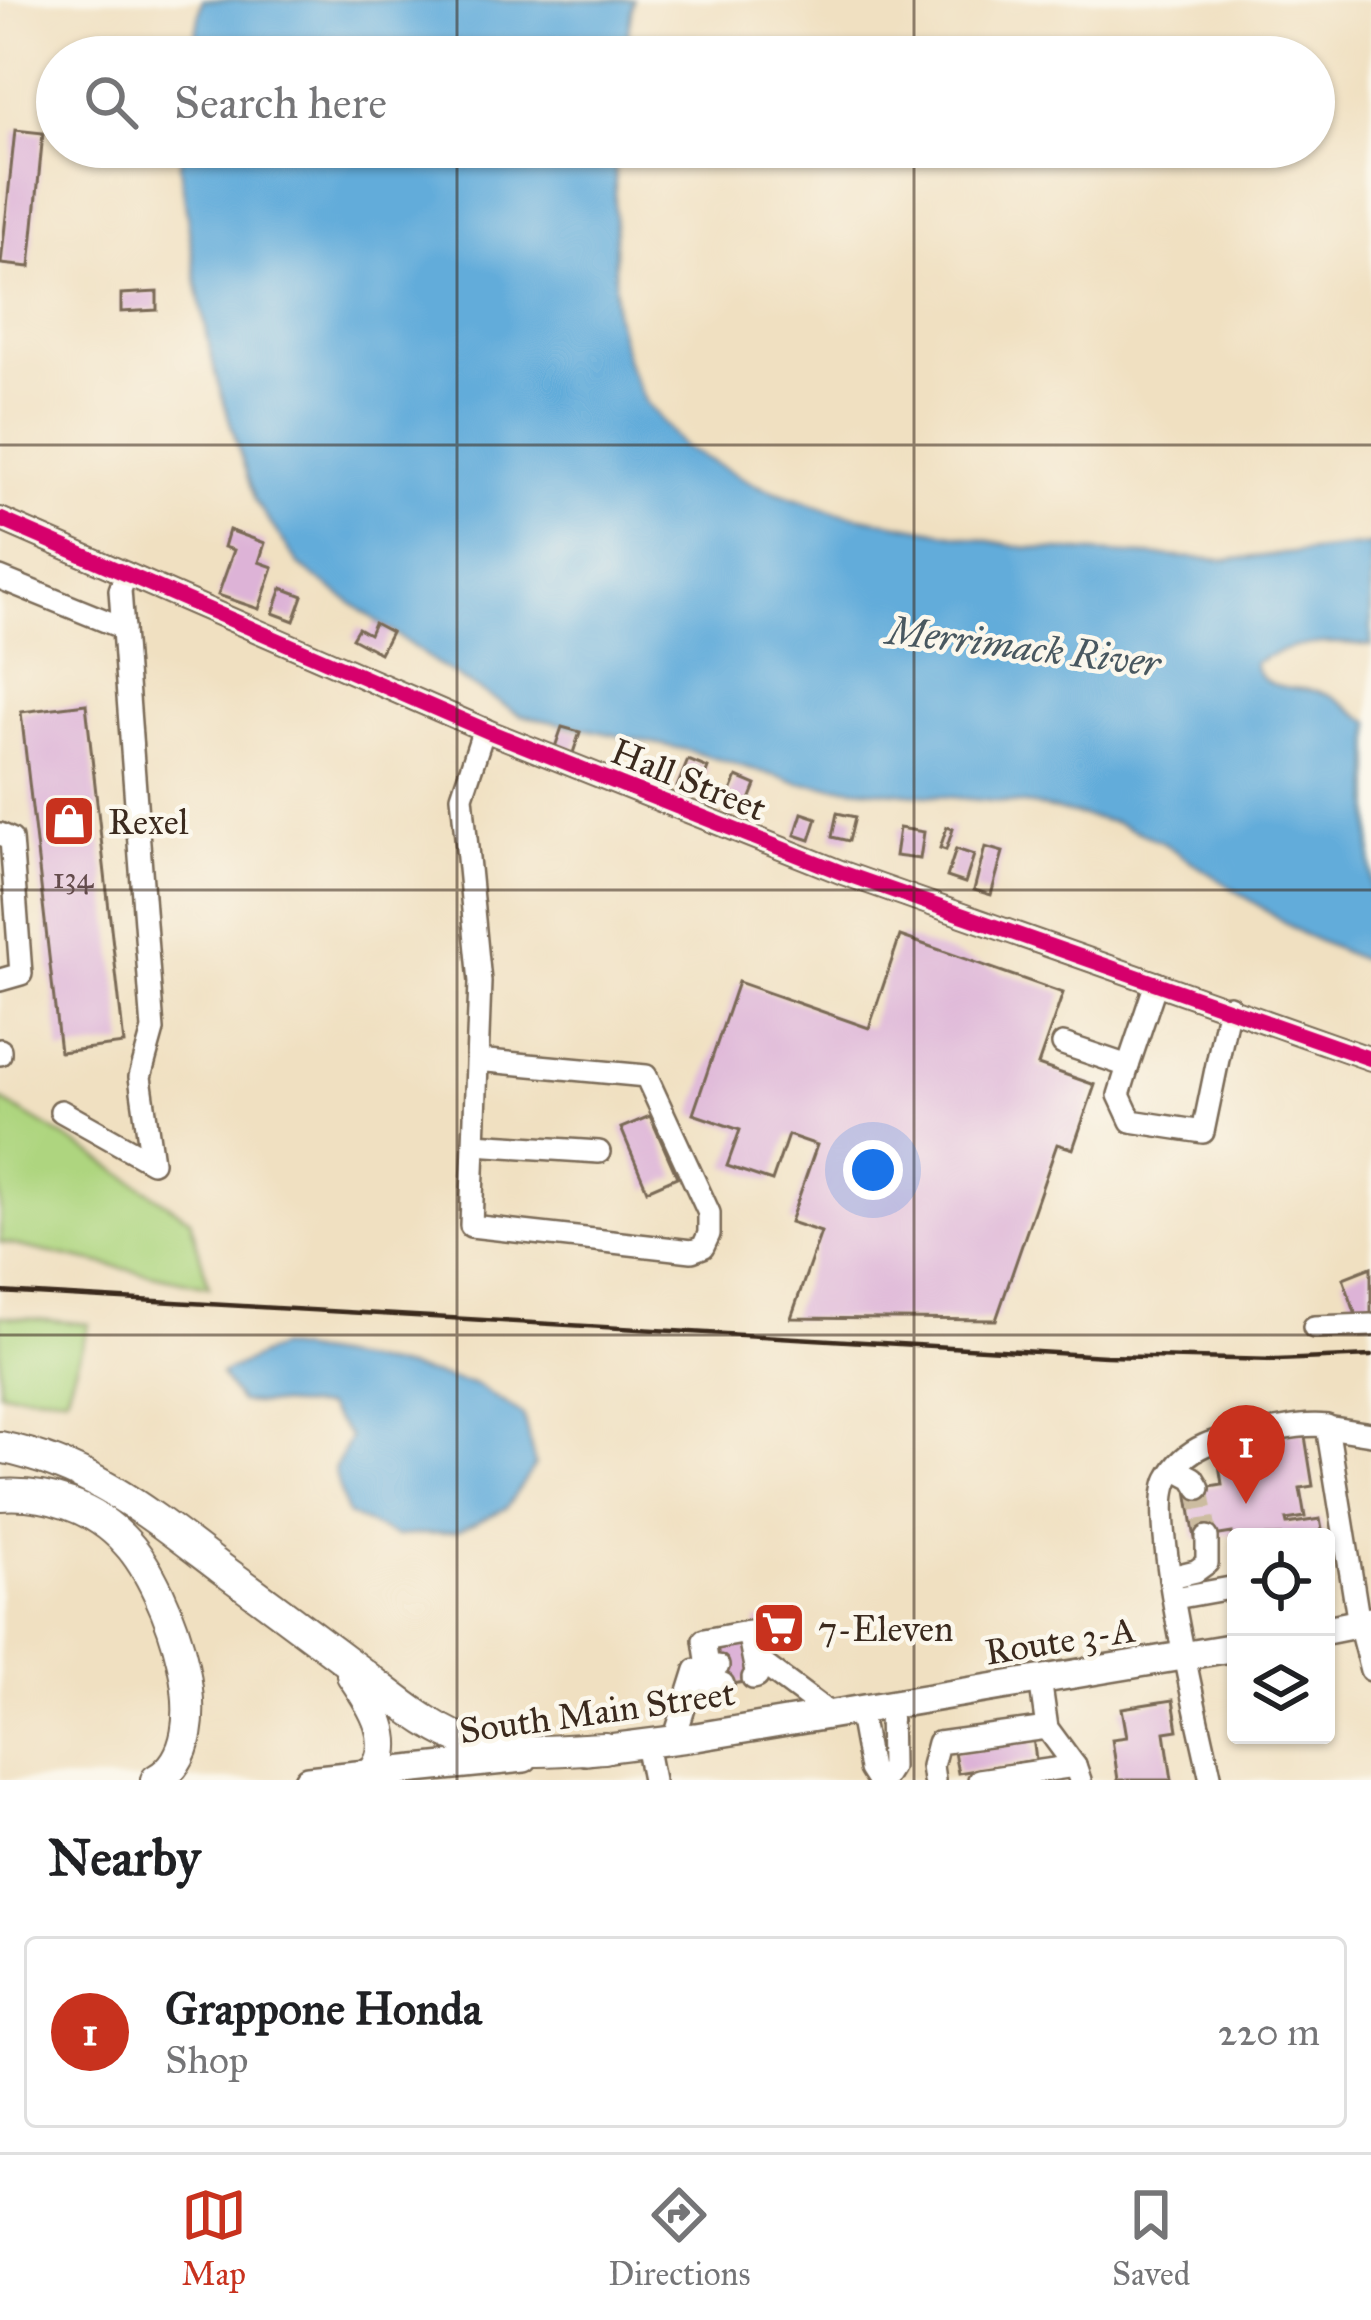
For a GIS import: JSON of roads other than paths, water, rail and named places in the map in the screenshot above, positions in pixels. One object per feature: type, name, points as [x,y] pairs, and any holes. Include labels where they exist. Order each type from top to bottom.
[{"type":"highway","points":[[0,1447],[46,1456],[149,1514],[430,1723],[478,1745],[508,1750],[638,1744]]},
{"type":"highway","points":[[0,1495],[55,1499],[92,1514],[128,1543],[153,1582],[176,1634],[187,1700],[182,1750],[171,1769],[156,1780]]},
{"type":"highway","points":[[329,1648],[378,1720],[384,1753],[371,1775]]},
{"type":"main road","points":[[1335,1628],[1365,1622]]},
{"type":"main road","name":"Route 3-A","points":[[892,1704],[1227,1649]]},
{"type":"main road","name":"South Main Street","points":[[310,1780],[421,1776],[892,1704]]},
{"type":"street","name":"Hall Street","points":[[0,519],[484,729],[844,873],[1371,1059]]},
{"type":"street","points":[[61,1111],[152,1162],[140,1077],[153,1030],[120,590],[125,574]]},
{"type":"street","points":[[0,578],[123,628]]},
{"type":"street","points":[[477,1060],[646,1076],[709,1213],[709,1234],[703,1247],[692,1251],[471,1226],[477,1060],[480,982],[462,796],[484,729]]},
{"type":"street","points":[[0,833],[11,839],[22,974],[0,980]]},
{"type":"street","points":[[1156,983],[1119,1095],[1131,1121],[1203,1132],[1229,1006]]},
{"type":"street","points":[[1064,1044],[1127,1066]]},
{"type":"street","points":[[474,1144],[599,1152]]},
{"type":"street","points":[[1314,1327],[1371,1325]]},
{"type":"street","points":[[1211,1780],[1161,1518],[1167,1481],[1189,1452],[1220,1438],[1322,1424],[1368,1426]]},
{"type":"street","points":[[1328,1427],[1337,1567],[1365,1622],[1371,1670]]},
{"type":"street","points":[[1176,1468],[1199,1488]]},
{"type":"street","points":[[1173,1588],[1207,1563],[1207,1537]]},
{"type":"street","points":[[1173,1588],[1227,1587]]},
{"type":"street","points":[[640,1780],[638,1744],[696,1670],[717,1672],[704,1640],[748,1632],[753,1666],[763,1664],[830,1714]]},
{"type":"street","points":[[1040,1679],[1047,1728],[1078,1773]]},
{"type":"street","points":[[860,1709],[870,1769],[880,1780],[891,1767],[892,1704]]},
{"type":"street","points":[[934,1780],[938,1742],[1047,1728]]},
{"type":"street","points":[[638,1744],[653,1780]]},
{"type":"street","points":[[980,1780],[1078,1773]]},
{"type":"water","points":[[202,0],[633,0],[627,36],[196,36]]},
{"type":"water","name":"Merrimack River","points":[[180,168],[615,168],[615,313],[627,362],[645,401],[684,447],[756,485],[834,512],[1027,548],[1227,560],[1371,545],[1371,646],[1311,644],[1254,663],[1266,681],[1330,695],[1371,722],[1371,964],[1302,934],[1160,841],[1117,823],[1032,805],[800,783],[687,750],[520,715],[443,668],[301,567],[255,501],[216,377]]},
{"type":"water","points":[[278,1347],[476,1385],[523,1415],[535,1465],[506,1508],[457,1532],[396,1536],[347,1514],[334,1470],[350,1438],[326,1407],[240,1402],[220,1374]]},
{"type":"tunnel","points":[[1199,1488],[1207,1537]]},
{"type":"railway","points":[[0,1292],[1106,1356],[1277,1360],[1371,1356]]},
{"type":"place","name":"Rexel","points":[[69,821]]},
{"type":"place","name":"Grappone Honda","points":[[1246,1504]]},
{"type":"place","name":"7-Eleven","points":[[779,1628]]}]
